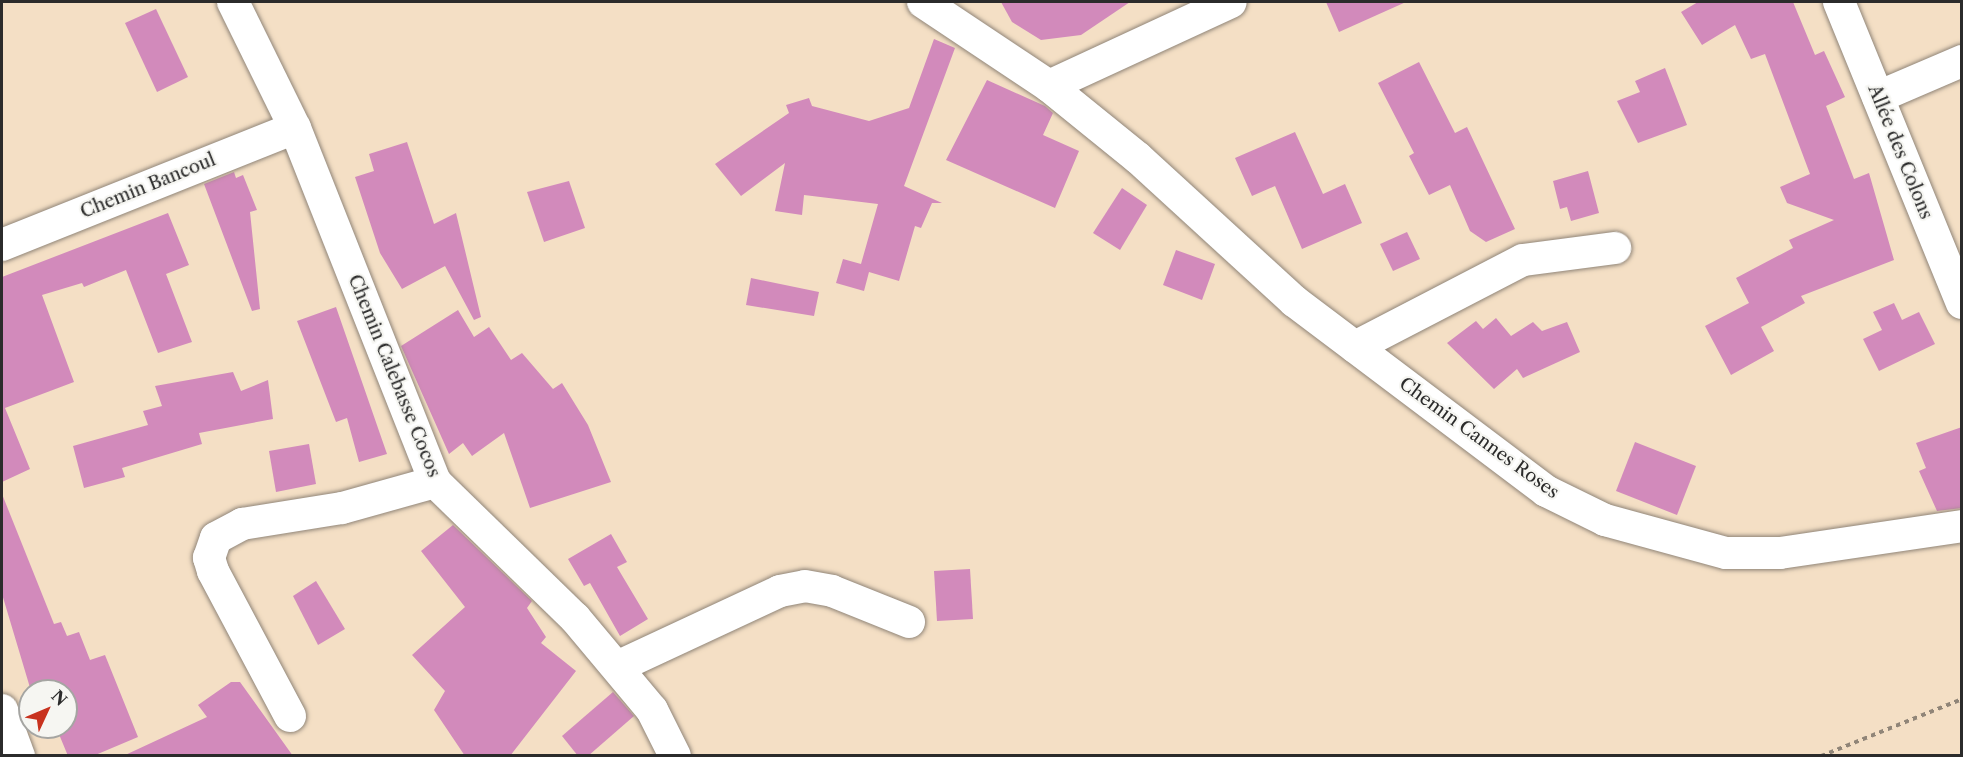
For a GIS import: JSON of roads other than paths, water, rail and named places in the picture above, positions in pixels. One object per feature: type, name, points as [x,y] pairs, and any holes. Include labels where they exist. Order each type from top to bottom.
[{"type":"street","name":"Chemin Calebasse Cocos","points":[[233,2],[295,128],[435,482],[575,618],[652,710],[675,756]]},
{"type":"street","name":"Chemin Cannes Roses","points":[[923,2],[1049,86],[1138,158],[1251,266],[1546,491],[1605,520],[1671,542],[1726,553],[1780,553],[1962,526]]},
{"type":"street","points":[[1049,86],[1231,2]]},
{"type":"street","name":"Allée des Colons","points":[[1839,2],[1962,303]]},
{"type":"street","points":[[1878,97],[1962,61]]},
{"type":"street","name":"Chemin Bancoul","points":[[2,245],[295,128]]},
{"type":"street","points":[[1355,347],[1523,260],[1615,248]]},
{"type":"street","points":[[290,716],[213,572],[209,558],[216,538],[242,524],[342,508],[435,482]]},
{"type":"street","points":[[617,668],[780,591],[805,586],[832,591],[909,622]]},
{"type":"street","points":[[2,710],[19,756]]}]
